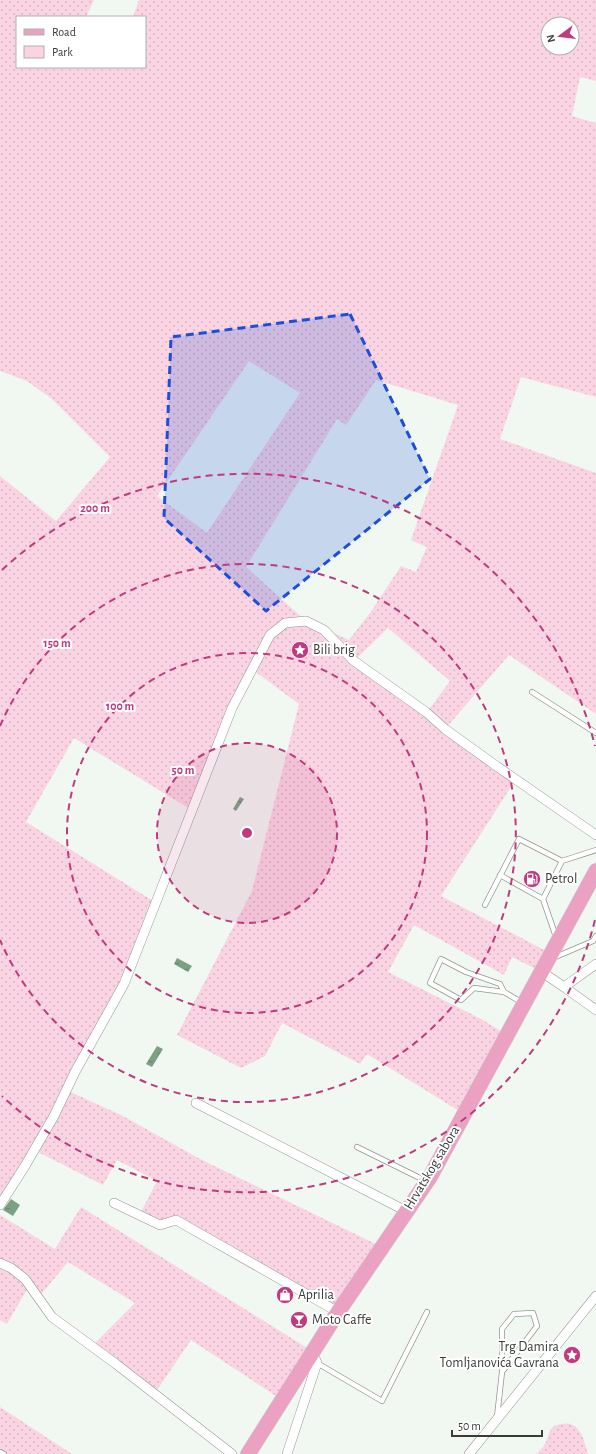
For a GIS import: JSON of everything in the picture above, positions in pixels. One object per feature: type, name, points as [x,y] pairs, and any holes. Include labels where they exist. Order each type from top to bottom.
[{"type":"main road","name":"Hrvatskog sabora","points":[[248,1454],[314,1357],[338,1312],[427,1182],[596,871]]},
{"type":"street","points":[[0,1205],[54,1116],[75,1072],[124,984],[232,708],[270,635],[285,623],[306,621],[324,630],[354,661],[426,712],[445,729],[495,765],[596,835]]},
{"type":"street","points":[[564,987],[596,964]]},
{"type":"street","points":[[545,966],[564,987],[596,1010]]},
{"type":"street","points":[[196,1103],[406,1211]]},
{"type":"street","points":[[114,1203],[160,1225],[176,1220],[338,1312]]},
{"type":"street","points":[[0,1263],[11,1268],[25,1279],[52,1317],[116,1364],[232,1454]]},
{"type":"street","points":[[469,1454],[596,1296]]},
{"type":"street","points":[[287,1454],[314,1357]]},
{"type":"lane","points":[[532,692],[596,733]]},
{"type":"lane","points":[[485,905],[519,839],[562,861],[596,850]]},
{"type":"lane","points":[[543,899],[562,861]]},
{"type":"lane","points":[[500,875],[543,899],[558,942]]},
{"type":"lane","points":[[545,966],[593,941],[596,936]]},
{"type":"lane","points":[[504,992],[500,984],[466,972],[441,959],[430,983],[461,1000],[474,988],[504,992],[524,1004]]},
{"type":"lane","points":[[357,1147],[427,1182]]},
{"type":"lane","points":[[314,1357],[382,1401],[427,1312]]},
{"type":"lane","points":[[496,1420],[502,1372],[502,1329],[514,1314],[534,1313],[537,1326],[502,1372]]},
{"type":"lane","points":[[0,1452],[4,1454]]},
{"type":"highlighted area","points":[[350,314],[430,479],[266,611],[164,518],[171,337]]},
{"type":"green space","points":[[0,0],[94,0],[86,16],[16,16],[16,68],[146,68],[146,16],[133,16],[139,0],[596,0],[596,81],[580,77],[572,116],[596,123],[596,397],[521,377],[500,439],[596,473],[596,714],[509,655],[445,729],[516,779],[441,896],[552,954],[542,972],[512,957],[504,975],[414,925],[388,972],[483,1020],[507,1035],[464,1114],[367,1054],[360,1064],[282,1023],[265,1056],[241,1068],[177,1035],[252,891],[299,704],[253,670],[190,809],[74,738],[26,822],[158,904],[124,984],[66,1090],[121,1115],[200,1159],[382,1247],[338,1312],[176,1216],[161,1223],[141,1212],[157,1181],[117,1160],[103,1185],[34,1150],[0,1205],[0,476],[56,521],[110,457],[52,399],[27,381],[0,371]],"holes":[[[249,361],[300,393],[207,533],[157,496]],[[376,380],[458,405],[411,540],[427,547],[416,572],[401,566],[370,613],[349,640],[306,621],[246,567],[337,419],[346,425]],[[388,628],[450,681],[427,712],[355,660]]]},
{"type":"green space","points":[[81,1207],[312,1351],[282,1400],[191,1340],[155,1393],[92,1346],[135,1303],[68,1262],[38,1298],[29,1286],[7,1324],[0,1320],[0,1215],[55,1249]]},
{"type":"green space","points":[[0,1407],[72,1454],[0,1454]]},
{"type":"green space","points":[[560,1424],[570,1424],[580,1432],[588,1454],[536,1454],[547,1441],[553,1427]]},
{"type":"water","points":[[240,797],[244,799],[236,811],[233,809]]},
{"type":"water","points":[[177,958],[192,966],[188,972],[174,964]]},
{"type":"water","points":[[157,1046],[163,1049],[152,1067],[146,1064]]},
{"type":"water","points":[[11,1199],[20,1205],[13,1216],[3,1210]]},
{"type":"place","name":"Bili brig","points":[[300,650]]},
{"type":"place","name":"Petrol","points":[[532,879]]},
{"type":"place","name":"Aprilia","points":[[285,1295]]},
{"type":"place","name":"Moto Caffe","points":[[299,1320]]},
{"type":"place","name":"Trg Damira Tomljanovića Gavrana","points":[[572,1355]]}]
